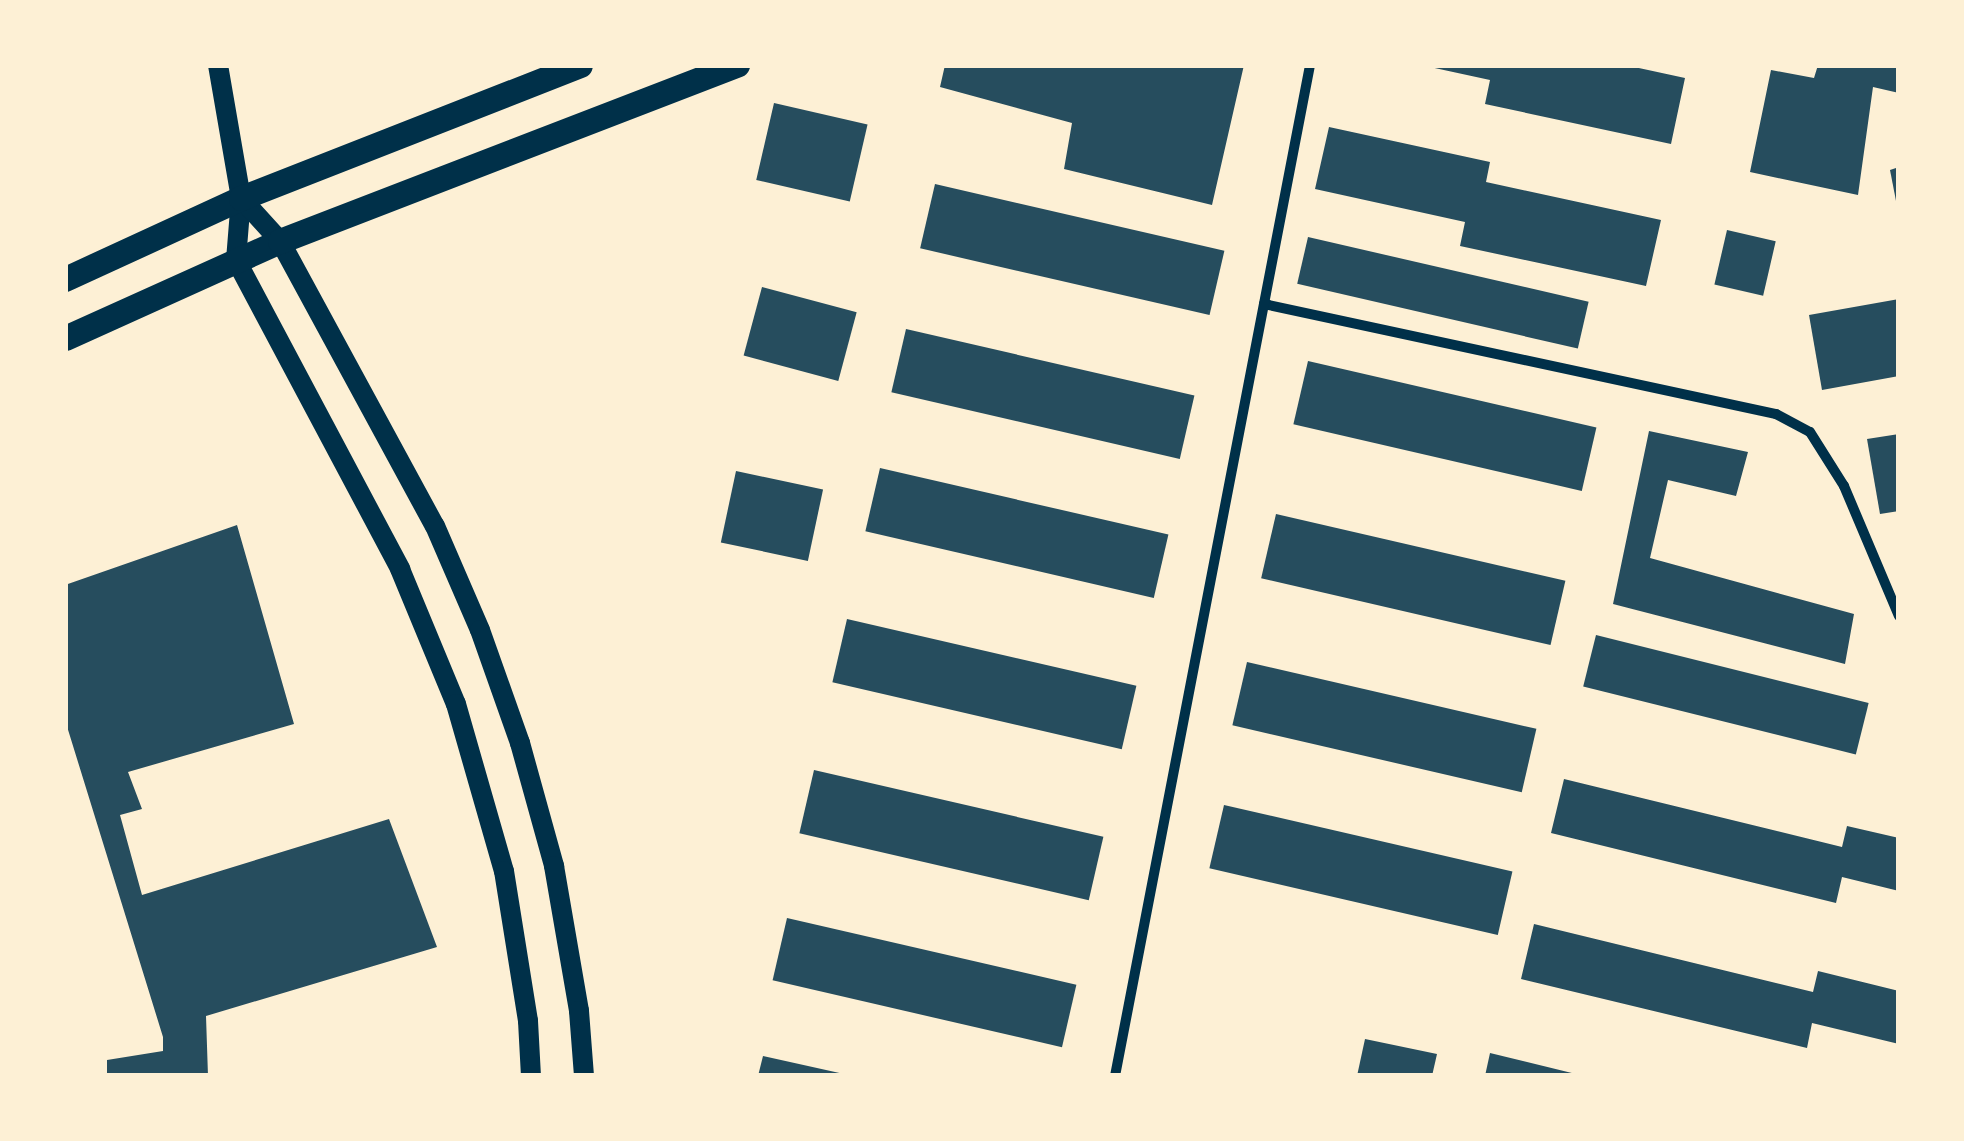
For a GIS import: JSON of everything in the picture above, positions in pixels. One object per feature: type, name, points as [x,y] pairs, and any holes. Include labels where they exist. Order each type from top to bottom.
[{"type":"main road","points":[[218,65],[241,198],[236,260],[400,569],[456,704],[504,870],[528,1021],[531,1076]]},
{"type":"main road","points":[[65,279],[241,198],[580,65]]},
{"type":"main road","points":[[65,338],[280,241],[736,65]]},
{"type":"main road","points":[[241,198],[280,241],[435,526],[492,662],[538,802],[566,922],[584,1076]]},
{"type":"street","points":[[1116,1076],[1310,65]]},
{"type":"street","points":[[1264,304],[1776,414],[1810,432],[1844,486],[1899,616]]},
{"type":"building","points":[[945,65],[1244,65],[1212,205],[1064,169],[1072,123],[940,87]]},
{"type":"building","points":[[1625,65],[1685,78],[1671,144],[1485,104],[1490,80],[1430,67]]},
{"type":"building","points":[[1818,65],[1899,65],[1899,93],[1873,87],[1858,195],[1750,172],[1771,70],[1814,78]]},
{"type":"building","points":[[774,103],[868,125],[850,202],[756,180]]},
{"type":"building","points":[[1329,127],[1490,162],[1486,182],[1661,220],[1646,286],[1460,246],[1465,222],[1315,189]]},
{"type":"building","points":[[1899,167],[1899,206],[1897,206],[1890,170]]},
{"type":"building","points":[[935,184],[1224,251],[1210,315],[920,248]]},
{"type":"building","points":[[1727,230],[1776,241],[1763,296],[1714,285]]},
{"type":"building","points":[[1308,237],[1589,302],[1578,349],[1297,284]]},
{"type":"building","points":[[762,287],[857,312],[838,381],[744,356]]},
{"type":"building","points":[[1899,299],[1899,376],[1822,390],[1809,315]]},
{"type":"building","points":[[906,329],[1194,396],[1180,459],[891,392]]},
{"type":"building","points":[[1308,361],[1596,428],[1582,491],[1293,424]]},
{"type":"building","points":[[1649,431],[1748,452],[1736,496],[1668,480],[1650,558],[1854,614],[1845,664],[1613,604]]},
{"type":"building","points":[[1899,434],[1899,511],[1880,514],[1867,439]]},
{"type":"building","points":[[880,468],[1168,535],[1154,598],[865,531]]},
{"type":"building","points":[[736,471],[823,490],[808,561],[721,542]]},
{"type":"building","points":[[1276,514],[1565,581],[1551,645],[1261,578]]},
{"type":"building","points":[[237,525],[294,724],[128,772],[142,809],[120,815],[142,895],[389,819],[437,947],[206,1016],[208,1076],[107,1076],[107,1060],[163,1051],[163,1037],[65,720],[65,585]]},
{"type":"building","points":[[847,619],[1136,686],[1122,749],[832,682]]},
{"type":"building","points":[[1596,635],[1869,703],[1856,754],[1583,686]]},
{"type":"building","points":[[1247,662],[1536,729],[1522,792],[1232,725]]},
{"type":"building","points":[[814,770],[1103,837],[1089,900],[799,833]]},
{"type":"building","points":[[1564,779],[1842,847],[1847,826],[1899,838],[1899,891],[1842,877],[1836,903],[1551,833]]},
{"type":"building","points":[[1224,805],[1512,872],[1498,935],[1209,868]]},
{"type":"building","points":[[787,918],[1076,985],[1062,1047],[773,980]]},
{"type":"building","points":[[1534,924],[1813,992],[1818,971],[1899,991],[1899,1044],[1812,1023],[1807,1048],[1521,979]]},
{"type":"building","points":[[1365,1039],[1437,1054],[1432,1076],[1357,1076]]},
{"type":"building","points":[[1490,1053],[1580,1075],[1580,1076],[1485,1076]]},
{"type":"building","points":[[763,1056],[844,1074],[844,1076],[758,1076]]}]
